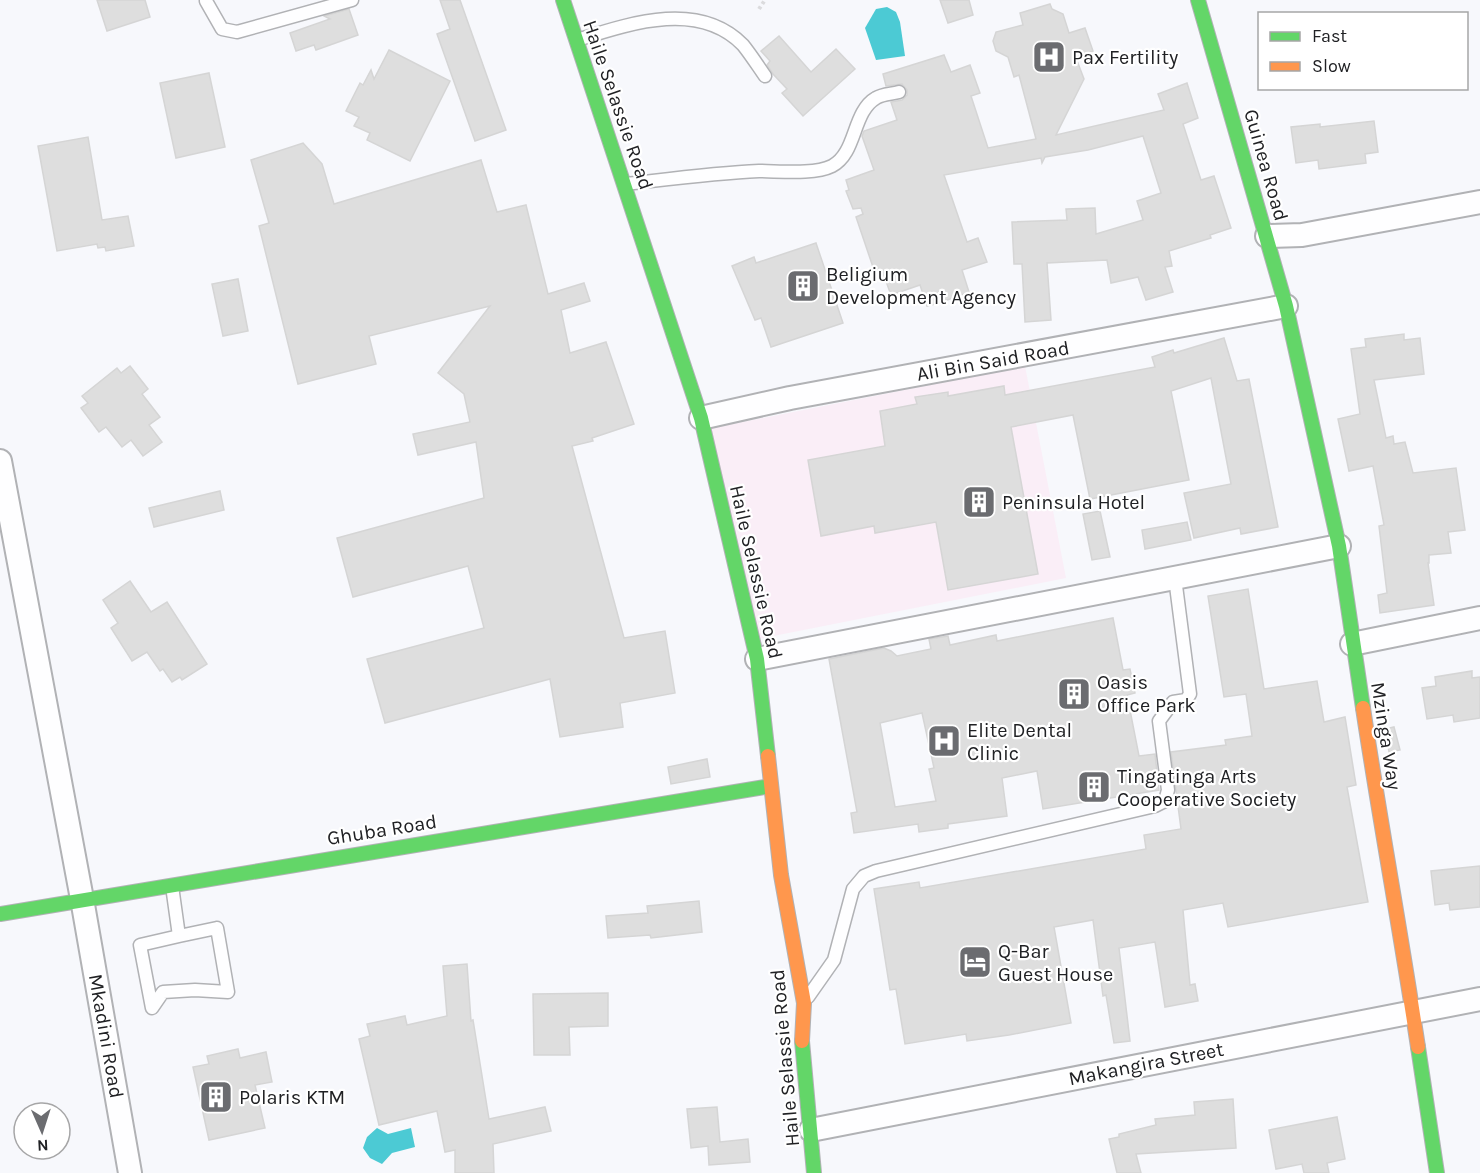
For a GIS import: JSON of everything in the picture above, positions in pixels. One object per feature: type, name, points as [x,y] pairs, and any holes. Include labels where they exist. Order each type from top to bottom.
[{"type":"street","name":"Haile Selassie Road","points":[[562,0],[701,418],[757,659],[781,875],[804,1003],[802,1052],[814,1173]]},
{"type":"street","name":"Guinea Road","points":[[1198,0],[1286,306]]},
{"type":"street","points":[[1267,236],[1302,235],[1480,202]]},
{"type":"street","name":"Ali Bin Said Road","points":[[701,418],[790,398],[1286,306]]},
{"type":"street","name":"Mzinga Way","points":[[1286,306],[1339,546],[1352,644],[1413,1012],[1437,1173]]},
{"type":"street","name":"Mkadini Road","points":[[0,461],[82,899],[130,1173]]},
{"type":"street","points":[[757,659],[1339,546]]},
{"type":"street","points":[[1352,644],[1480,618]]},
{"type":"street","name":"Ghuba Road","points":[[0,914],[771,786]]},
{"type":"street","name":"Makangira Street","points":[[811,1130],[1480,999]]},
{"type":"lane","points":[[206,1],[222,29],[237,32],[352,0]]},
{"type":"lane","points":[[576,40],[634,22],[669,15],[689,16],[709,21],[727,30],[744,45],[765,76]]},
{"type":"lane","points":[[625,184],[757,171],[799,171],[830,167],[837,163],[846,152],[866,109],[876,98],[898,92]]},
{"type":"lane","points":[[804,1003],[834,960],[853,889],[864,876],[876,871],[1155,806],[1165,801],[1168,790],[1159,721],[1173,702],[1186,700],[1190,694],[1174,578]]},
{"type":"lane","points":[[171,885],[178,936]]},
{"type":"lane","points":[[217,928],[228,992],[195,990],[163,992],[152,1008],[140,945],[178,936],[217,928]]},
{"type":"path","points":[[759,9],[765,0]]},
{"type":"shaded area","points":[[1025,366],[1066,578],[758,639],[708,429]]},
{"type":"water","points":[[887,7],[896,12],[900,22],[905,56],[876,60],[865,28],[876,9]]},
{"type":"water","points":[[377,1128],[388,1134],[411,1128],[415,1147],[392,1153],[382,1164],[370,1158],[363,1148],[367,1137]]},
{"type":"building","points":[[97,0],[145,0],[150,17],[107,31]]},
{"type":"building","points":[[440,0],[460,0],[506,130],[475,141],[437,34],[450,29]]},
{"type":"building","points":[[940,0],[969,0],[973,15],[948,23]]},
{"type":"building","points":[[1050,4],[1052,9],[1063,14],[1069,33],[1085,28],[1093,51],[1076,58],[1084,79],[1056,135],[1164,110],[1158,94],[1187,83],[1198,118],[1183,124],[1201,180],[1214,176],[1231,228],[1210,235],[1211,238],[1169,251],[1172,266],[1165,267],[1173,292],[1146,300],[1138,277],[1111,283],[1107,260],[1047,263],[1051,320],[1025,322],[1022,264],[1014,264],[1012,222],[1067,220],[1066,209],[1095,208],[1096,234],[1143,220],[1137,201],[1161,193],[1143,136],[1088,150],[1045,157],[1042,163],[1041,158],[944,175],[967,242],[978,238],[987,262],[962,270],[969,292],[939,303],[927,306],[920,285],[891,295],[883,273],[876,276],[856,217],[863,214],[861,208],[853,209],[846,191],[849,190],[846,180],[874,170],[862,136],[864,131],[897,120],[891,102],[902,100],[907,95],[907,90],[902,84],[886,86],[883,74],[944,55],[951,72],[970,65],[980,93],[971,96],[988,148],[1036,139],[1019,75],[1014,77],[1008,57],[996,51],[993,41],[996,32],[1023,25],[1020,13]]},
{"type":"building","points":[[349,9],[358,35],[316,50],[314,45],[296,51],[290,33],[330,19],[324,16]]},
{"type":"building","points":[[779,36],[811,72],[836,49],[855,69],[803,116],[782,93],[787,89],[773,74],[767,65],[770,61],[761,51]]},
{"type":"building","points":[[389,50],[450,81],[410,161],[367,140],[370,133],[354,126],[359,117],[346,111],[360,83],[363,85],[371,70],[374,79]]},
{"type":"building","points":[[209,73],[225,147],[176,158],[160,83]]},
{"type":"building","points":[[1374,121],[1378,152],[1365,154],[1366,163],[1319,169],[1318,160],[1296,163],[1291,127],[1320,124],[1320,127]]},
{"type":"building","points":[[88,137],[102,220],[128,216],[134,246],[106,251],[105,247],[98,248],[97,244],[57,251],[38,146]]},
{"type":"building","points":[[303,143],[322,164],[334,204],[481,160],[497,212],[526,205],[548,294],[584,283],[590,301],[561,310],[570,353],[606,342],[634,424],[592,438],[593,441],[572,446],[624,638],[665,631],[675,693],[620,703],[623,727],[560,737],[550,679],[385,723],[367,659],[484,628],[468,566],[353,597],[337,538],[484,498],[476,442],[418,455],[413,434],[470,422],[464,394],[438,373],[490,306],[369,336],[376,364],[298,384],[259,226],[269,223],[251,160]]},
{"type":"building","name":"Beligium Development Agency","points":[[816,243],[843,323],[771,347],[761,318],[755,320],[732,266],[754,257],[756,263]]},
{"type":"building","points":[[238,279],[248,331],[223,336],[212,284]]},
{"type":"building","points":[[1404,334],[1404,340],[1420,338],[1424,374],[1374,380],[1386,438],[1393,436],[1394,444],[1405,442],[1413,473],[1456,468],[1465,530],[1448,532],[1451,553],[1429,555],[1434,605],[1380,613],[1378,595],[1387,593],[1379,526],[1384,525],[1373,466],[1349,471],[1338,419],[1360,414],[1351,349],[1366,347],[1365,339]]},
{"type":"building","points":[[1224,338],[1237,381],[1249,379],[1278,527],[1241,534],[1240,528],[1194,538],[1184,493],[1231,484],[1211,378],[1171,391],[1189,480],[1090,499],[1073,415],[1011,427],[1038,574],[948,590],[936,522],[875,533],[874,526],[821,536],[808,460],[885,446],[880,411],[917,404],[915,397],[948,392],[948,396],[1004,386],[1005,395],[1155,367],[1152,357]]},
{"type":"building","points":[[130,366],[148,389],[142,394],[160,417],[149,425],[162,442],[143,456],[131,440],[122,447],[106,427],[99,432],[81,408],[88,403],[82,396],[117,368],[121,373]]},
{"type":"building","points":[[220,491],[224,510],[154,527],[149,508]]},
{"type":"building","points":[[1100,511],[1110,557],[1092,560],[1083,514]]},
{"type":"building","points":[[1187,522],[1191,540],[1145,549],[1142,530]]},
{"type":"building","points":[[130,581],[151,612],[167,602],[207,664],[182,680],[180,677],[172,682],[163,669],[160,671],[147,652],[132,661],[111,628],[118,623],[103,600]]},
{"type":"building","points":[[1248,589],[1264,689],[1317,681],[1324,722],[1345,717],[1356,785],[1347,787],[1368,902],[1228,927],[1223,903],[1183,910],[1190,985],[1195,984],[1198,1001],[1165,1007],[1155,942],[1119,948],[1130,1041],[1114,1043],[1106,995],[1103,996],[1093,920],[1054,927],[1071,1023],[967,1041],[966,1034],[905,1044],[896,989],[890,990],[874,889],[919,882],[920,888],[1146,849],[1144,835],[1181,829],[1171,752],[1226,745],[1225,740],[1252,736],[1246,694],[1224,697],[1208,596]]},
{"type":"building","points":[[1113,618],[1123,670],[1130,669],[1135,693],[1127,695],[1139,756],[1155,754],[1159,790],[1043,809],[1037,771],[1002,778],[1007,816],[948,824],[948,828],[919,832],[918,824],[854,833],[851,813],[857,812],[829,659],[884,648],[897,656],[931,649],[929,639],[948,636],[950,645],[996,635],[997,641]],"holes":[[[922,713],[934,768],[929,769],[936,801],[895,807],[880,723]]]},
{"type":"building","points":[[1472,671],[1472,678],[1480,677],[1480,718],[1454,722],[1453,715],[1427,719],[1422,688],[1436,686],[1435,677]]},
{"type":"building","points":[[1394,727],[1400,750],[1389,752],[1385,729]]},
{"type":"building","points":[[707,759],[710,777],[671,784],[668,767]]},
{"type":"building","points":[[1480,866],[1480,907],[1450,910],[1449,903],[1435,905],[1431,871]]},
{"type":"building","points":[[699,901],[702,932],[651,938],[650,935],[608,938],[606,916],[648,913],[647,906]]},
{"type":"building","points":[[467,964],[471,1021],[473,1020],[489,1119],[545,1107],[551,1131],[493,1144],[494,1173],[455,1173],[455,1150],[445,1152],[437,1111],[379,1125],[359,1039],[370,1036],[367,1024],[405,1016],[407,1025],[447,1016],[443,966]]},
{"type":"building","points":[[608,993],[608,1026],[569,1027],[570,1055],[534,1055],[533,994]]},
{"type":"building","name":"Polaris KTM","points":[[238,1049],[240,1058],[266,1052],[272,1082],[255,1085],[265,1128],[209,1140],[193,1067],[209,1064],[207,1056]]},
{"type":"building","points":[[1233,1099],[1236,1148],[1136,1154],[1141,1173],[1117,1173],[1109,1139],[1119,1137],[1119,1134],[1156,1125],[1155,1119],[1195,1115],[1194,1102]]},
{"type":"building","points":[[717,1107],[720,1142],[748,1139],[750,1162],[709,1165],[708,1146],[691,1148],[687,1109]]},
{"type":"building","points":[[1337,1117],[1345,1159],[1327,1163],[1329,1173],[1304,1173],[1302,1164],[1276,1169],[1269,1130]]},
{"type":"traffic: fast","points":[[563,0],[701,418],[757,659],[768,756]]},
{"type":"traffic: fast","points":[[1198,0],[1286,306],[1339,546],[1363,708]]},
{"type":"traffic: fast","points":[[0,914],[771,786]]},
{"type":"traffic: fast","points":[[802,1041],[814,1173]]},
{"type":"traffic: fast","points":[[1418,1047],[1437,1173]]},
{"type":"traffic: slow","points":[[1363,708],[1418,1047]]},
{"type":"traffic: slow","points":[[768,756],[781,875],[804,1003],[802,1041]]},
{"type":"place","name":"Pax Fertility","points":[[1049,57]]},
{"type":"place","name":"Beligium Development Agency","points":[[803,286]]},
{"type":"place","name":"Peninsula Hotel","points":[[979,502]]},
{"type":"place","name":"Oasis Office Park","points":[[1074,694]]},
{"type":"place","name":"Elite Dental Clinic","points":[[944,741]]},
{"type":"place","name":"Tingatinga Arts Cooperative Society","points":[[1094,787]]},
{"type":"place","name":"Q-Bar Guest House","points":[[975,962]]},
{"type":"place","name":"Polaris KTM","points":[[216,1097]]}]
